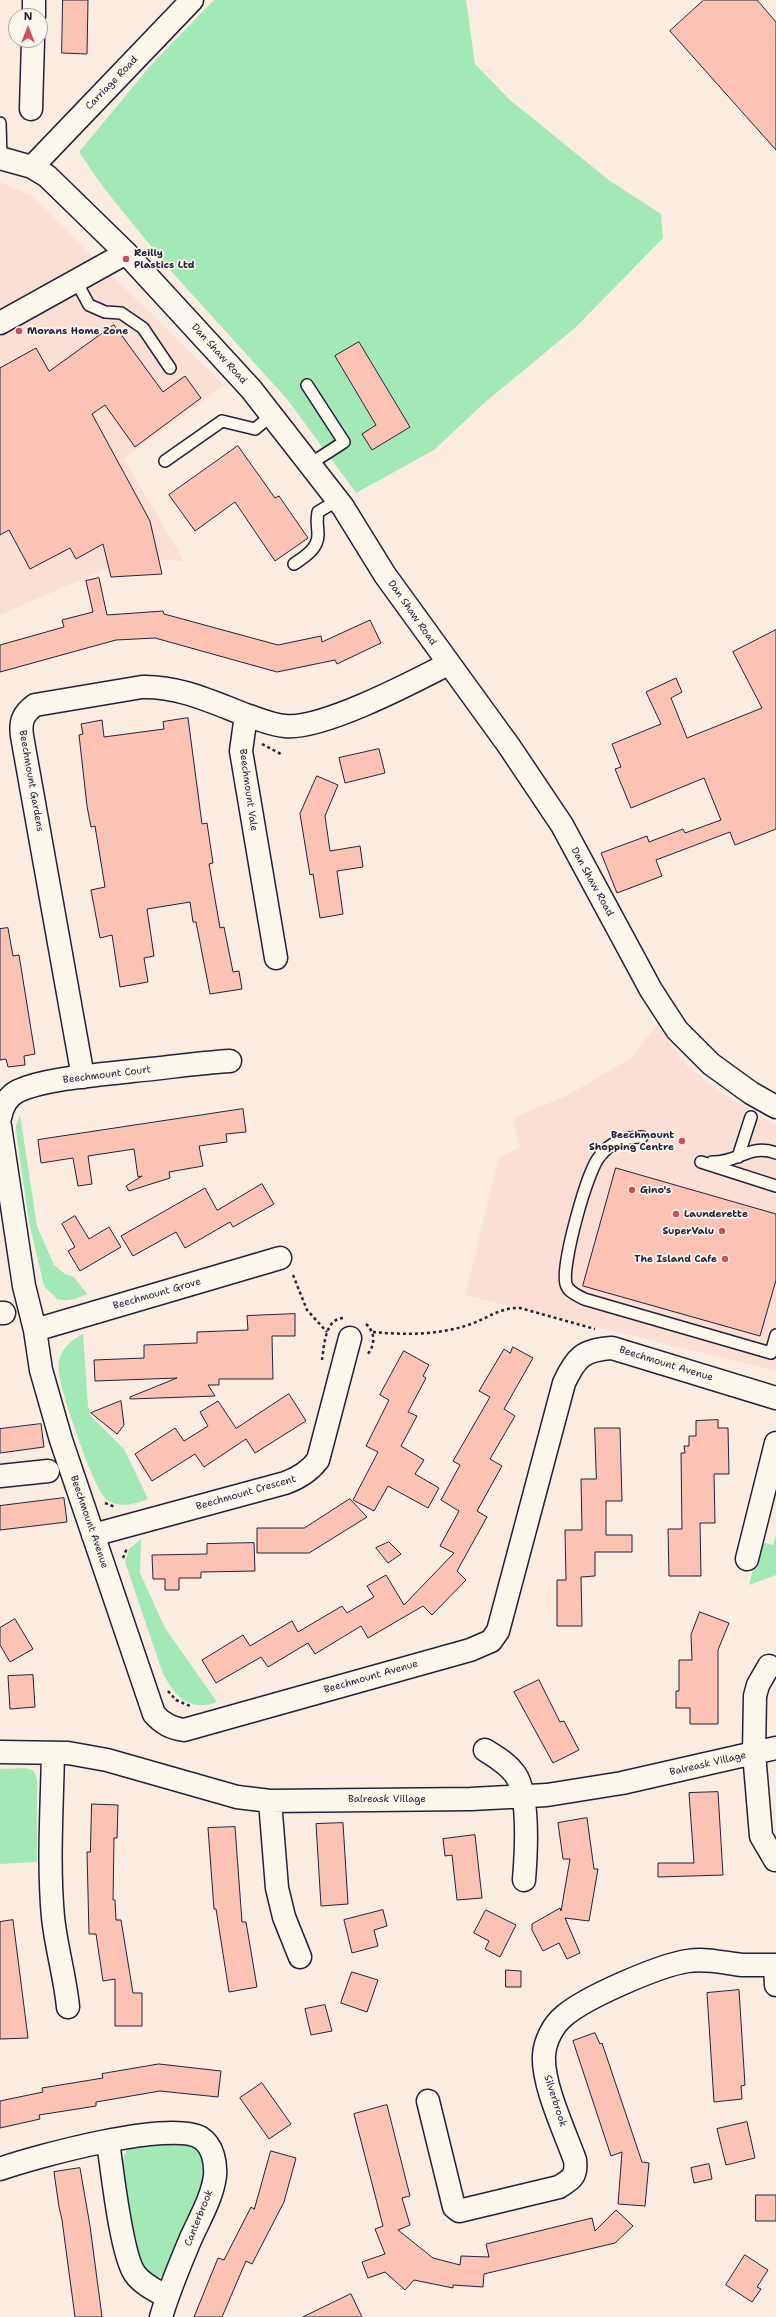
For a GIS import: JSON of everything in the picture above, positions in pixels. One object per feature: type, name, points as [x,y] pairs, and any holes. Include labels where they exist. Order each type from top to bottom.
[{"type":"street","name":"Carriage Road","points":[[32,167],[192,0]]},
{"type":"street","points":[[31,109],[33,48]]},
{"type":"street","name":"Dan Shaw Road","points":[[1,158],[32,167],[47,176],[126,253],[246,383],[272,414],[338,500],[385,575],[448,664],[509,746],[562,826],[651,990],[677,1030],[711,1064],[751,1093],[776,1107]]},
{"type":"street","points":[[0,324],[126,253]]},
{"type":"street","points":[[246,715],[285,726],[310,724],[396,689],[448,664]]},
{"type":"street","name":"Beechmount Gardens","points":[[83,1077],[22,736],[22,720],[26,712],[35,705],[142,687],[157,687],[194,695],[246,715]]},
{"type":"street","name":"Beechmount Vale","points":[[246,715],[241,751],[276,958]]},
{"type":"street","name":"Beechmount Court","points":[[0,1118],[5,1104],[16,1092],[30,1086],[83,1077],[230,1061]]},
{"type":"street","points":[[0,1126],[24,1286],[35,1330]]},
{"type":"street","name":"Beechmount Grove","points":[[35,1330],[288,1263]]},
{"type":"street","name":"Beechmount Crescent","points":[[93,1536],[285,1483],[301,1477],[312,1469],[318,1460],[352,1325]]},
{"type":"street","name":"Beechmount Avenue","points":[[35,1330],[41,1370],[61,1440],[154,1714],[161,1722],[172,1728],[184,1730],[470,1650],[491,1641],[500,1625],[564,1382],[577,1359],[587,1352],[612,1348],[776,1398]]},
{"type":"street","points":[[747,1559],[776,1443]]},
{"type":"street","points":[[0,1476],[48,1471]]},
{"type":"street","points":[[769,1666],[758,1685],[755,1696],[754,1753],[761,1836],[775,1860]]},
{"type":"street","name":"Balreask Village","points":[[0,1752],[68,1753],[108,1760],[237,1798],[270,1801],[547,1795],[622,1783],[776,1748]]},
{"type":"street","points":[[485,1750],[507,1764],[517,1776],[523,1796],[527,1842],[524,1880]]},
{"type":"street","points":[[53,1753],[53,1916],[57,1952],[65,1980],[68,2007]]},
{"type":"street","points":[[270,1801],[277,1888],[284,1917],[300,1957]]},
{"type":"street","name":"Silverbrook","points":[[428,2101],[451,2201],[459,2211],[559,2187],[573,2179],[576,2171],[575,2160],[550,2089],[544,2056],[546,2043],[554,2027],[565,2015],[594,1998],[644,1974],[687,1961],[704,1960],[742,1965],[776,1972]]},
{"type":"street","name":"Canterbrook","points":[[0,2169],[69,2150],[108,2142],[178,2132],[193,2134],[201,2138],[212,2152],[215,2175],[210,2197],[164,2307],[133,2272],[123,2233],[108,2142]]},
{"type":"lane","points":[[0,123],[1,158]]},
{"type":"lane","points":[[76,281],[89,305],[106,312],[121,314],[143,328],[170,368]]},
{"type":"lane","points":[[307,385],[344,442],[310,464]]},
{"type":"lane","points":[[165,461],[222,421],[255,429],[272,414]]},
{"type":"lane","points":[[294,564],[308,554],[315,546],[318,535],[316,524],[318,512],[338,500]]},
{"type":"lane","points":[[738,1157],[751,1117]]},
{"type":"lane","points":[[642,1137],[618,1140],[608,1147],[595,1163],[570,1239],[565,1279],[566,1286],[571,1293],[584,1299],[771,1354],[776,1335]]},
{"type":"lane","points":[[776,1153],[757,1149],[724,1162],[701,1162],[776,1186]]},
{"type":"path","points":[[288,1263],[307,1310],[327,1332]]},
{"type":"path","points":[[286,1279],[294,1275]]},
{"type":"path","points":[[320,1366],[327,1332],[332,1323],[340,1318],[352,1325],[373,1332],[374,1343],[364,1358]]},
{"type":"path","points":[[101,1500],[117,1508],[122,1508]]},
{"type":"path","points":[[123,1564],[123,1556],[129,1545]]},
{"type":"path","points":[[165,1683],[168,1691],[176,1700],[194,1708]]},
{"type":"shaded area","points":[[0,182],[31,196],[224,385],[124,459],[184,561],[147,559],[103,570],[0,615]]},
{"type":"shaded area","name":"Beechmount Shopping Centre","points":[[657,1025],[685,1064],[717,1090],[776,1125],[776,1371],[465,1295],[499,1157],[520,1147],[513,1118],[568,1095],[631,1058]]},
{"type":"green space","points":[[214,0],[466,0],[475,64],[510,100],[610,181],[661,214],[663,238],[576,327],[483,404],[434,450],[356,493],[287,399],[171,271],[103,187],[79,152],[151,65]]},
{"type":"green space","points":[[20,1115],[37,1226],[54,1265],[65,1274],[74,1277],[87,1294],[76,1299],[57,1299],[44,1286],[29,1222],[17,1139],[16,1126]]},
{"type":"green space","points":[[83,1334],[88,1406],[91,1416],[124,1449],[148,1499],[128,1505],[112,1503],[107,1500],[95,1481],[80,1444],[62,1389],[59,1361],[65,1348]]},
{"type":"green space","points":[[776,1535],[776,1575],[749,1585],[760,1542],[773,1545]]},
{"type":"green space","points":[[141,1539],[140,1573],[165,1628],[217,1702],[207,1705],[190,1703],[177,1694],[171,1687],[162,1671],[125,1562],[129,1549]]},
{"type":"green space","points":[[25,1768],[34,1771],[37,1779],[37,1862],[0,1864],[0,1769]]},
{"type":"green space","points":[[158,2140],[202,2146],[209,2175],[169,2269],[160,2277],[150,2276],[139,2260],[122,2167],[125,2153],[132,2146]]},
{"type":"building","points":[[63,0],[88,0],[87,54],[62,53]]},
{"type":"building","points":[[704,0],[757,0],[776,22],[776,150],[670,31]]},
{"type":"building","points":[[114,325],[163,392],[185,376],[201,398],[135,447],[105,405],[92,414],[150,521],[162,574],[111,577],[103,544],[76,559],[70,548],[30,569],[9,530],[0,535],[0,368],[36,348],[49,371]]},
{"type":"building","points":[[359,342],[410,427],[372,450],[362,434],[376,425],[335,356]]},
{"type":"building","points":[[238,446],[275,498],[279,496],[308,538],[275,561],[235,502],[195,531],[169,495]]},
{"type":"building","points":[[99,578],[107,615],[163,611],[164,614],[278,645],[321,636],[322,642],[370,620],[381,643],[337,664],[335,660],[277,672],[155,638],[116,640],[0,672],[0,645],[64,627],[62,620],[93,612],[86,581]]},
{"type":"building","points":[[776,630],[776,829],[735,845],[730,832],[656,860],[662,876],[617,893],[601,853],[647,836],[649,842],[683,829],[685,833],[721,820],[704,778],[631,808],[615,769],[621,767],[612,744],[661,724],[646,692],[676,678],[682,692],[671,698],[687,738],[762,708],[733,652]]},
{"type":"building","points":[[188,718],[202,824],[207,823],[213,863],[209,864],[220,928],[224,927],[233,972],[239,971],[242,989],[210,994],[196,922],[193,922],[190,902],[147,909],[154,956],[144,958],[148,982],[120,987],[112,935],[100,938],[91,890],[105,887],[95,826],[91,827],[87,806],[79,735],[83,734],[81,724],[102,720],[104,737],[164,729],[163,722]]},
{"type":"building","points":[[379,749],[385,773],[345,783],[339,758]]},
{"type":"building","points":[[317,776],[338,785],[325,816],[330,851],[360,846],[363,867],[337,871],[343,914],[320,918],[313,874],[310,875],[300,814]]},
{"type":"building","points":[[8,928],[13,956],[19,955],[35,1054],[24,1056],[25,1065],[8,1067],[6,1059],[0,1060],[0,929]]},
{"type":"building","points":[[243,1109],[246,1132],[226,1134],[227,1142],[199,1146],[203,1166],[169,1172],[170,1178],[129,1191],[126,1186],[142,1176],[138,1177],[134,1149],[88,1156],[92,1184],[78,1186],[73,1158],[41,1163],[38,1140]]},
{"type":"building","points":[[616,1168],[776,1214],[776,1280],[760,1336],[583,1286]]},
{"type":"building","points":[[262,1184],[274,1204],[233,1227],[230,1222],[185,1248],[176,1232],[133,1256],[121,1236],[205,1188],[217,1210]]},
{"type":"building","points":[[75,1216],[89,1239],[109,1227],[121,1247],[80,1271],[68,1251],[75,1247],[62,1224]]},
{"type":"building","points":[[295,1314],[295,1336],[272,1336],[273,1379],[219,1379],[219,1385],[208,1385],[215,1396],[130,1399],[130,1397],[177,1378],[95,1381],[94,1360],[144,1358],[144,1345],[197,1343],[197,1332],[248,1330],[247,1316]]},
{"type":"building","points":[[513,1347],[533,1358],[504,1409],[515,1416],[490,1459],[502,1466],[477,1511],[487,1517],[457,1571],[466,1580],[432,1615],[423,1606],[368,1638],[361,1626],[315,1654],[308,1643],[268,1667],[261,1657],[216,1683],[202,1660],[243,1635],[250,1646],[292,1621],[298,1632],[342,1606],[347,1613],[374,1597],[367,1586],[386,1575],[404,1605],[454,1553],[440,1546],[459,1511],[441,1500],[460,1465],[453,1461],[490,1397],[479,1391],[504,1349],[510,1353]]},
{"type":"building","points":[[404,1351],[429,1365],[423,1376],[426,1378],[408,1412],[417,1416],[401,1446],[424,1460],[415,1474],[439,1488],[428,1508],[388,1486],[374,1511],[353,1500],[378,1452],[366,1446],[389,1400],[380,1395]]},
{"type":"building","points":[[289,1394],[306,1421],[255,1453],[246,1439],[204,1467],[195,1454],[152,1481],[135,1454],[175,1428],[184,1441],[208,1426],[200,1412],[218,1401],[236,1428]]},
{"type":"building","points":[[121,1401],[124,1425],[117,1434],[91,1413]]},
{"type":"building","points":[[718,1420],[718,1428],[728,1428],[729,1474],[714,1474],[715,1523],[700,1523],[701,1576],[669,1576],[668,1529],[682,1529],[681,1453],[685,1453],[684,1446],[689,1446],[689,1436],[696,1436],[696,1421]]},
{"type":"building","points":[[41,1424],[44,1447],[0,1453],[0,1429]]},
{"type":"building","points":[[595,1428],[620,1428],[622,1501],[606,1501],[606,1535],[632,1535],[632,1552],[595,1552],[595,1576],[581,1577],[582,1626],[557,1626],[557,1580],[566,1580],[565,1530],[582,1530],[581,1479],[596,1479]]},
{"type":"building","points":[[64,1498],[67,1522],[0,1530],[0,1506]]},
{"type":"building","points":[[350,1499],[367,1517],[309,1553],[257,1553],[257,1528],[304,1528]]},
{"type":"building","points":[[389,1542],[401,1554],[388,1563],[376,1548]]},
{"type":"building","points":[[254,1543],[255,1571],[201,1572],[201,1578],[179,1578],[179,1590],[165,1590],[165,1579],[153,1579],[152,1555],[207,1554],[207,1544]]},
{"type":"building","points":[[700,1612],[729,1623],[718,1650],[718,1724],[690,1724],[690,1708],[676,1708],[676,1691],[679,1691],[679,1660],[692,1660],[691,1635]]},
{"type":"building","points":[[15,1619],[33,1649],[10,1662],[0,1645],[0,1628]]},
{"type":"building","points":[[33,1675],[35,1707],[10,1709],[8,1676]]},
{"type":"building","points":[[539,1680],[560,1722],[564,1721],[579,1750],[553,1763],[514,1692]]},
{"type":"building","points":[[718,1792],[723,1875],[658,1877],[658,1863],[694,1863],[689,1793]]},
{"type":"building","points":[[92,1804],[118,1805],[117,1838],[114,1838],[113,1900],[115,1900],[116,1920],[121,1920],[133,1993],[142,1993],[142,2026],[115,2026],[115,1979],[103,1981],[96,1934],[89,1934],[87,1852],[90,1852]]},
{"type":"building","points":[[587,1818],[594,1869],[598,1869],[589,1921],[565,1918],[580,1953],[567,1959],[559,1943],[543,1951],[532,1930],[532,1924],[560,1908],[561,1911],[570,1859],[563,1859],[558,1823]]},
{"type":"building","points":[[343,1823],[348,1904],[321,1906],[316,1824]]},
{"type":"building","points":[[235,1827],[242,1922],[246,1922],[257,1987],[229,1992],[216,1909],[214,1909],[208,1828]]},
{"type":"building","points":[[475,1835],[482,1898],[457,1900],[452,1855],[445,1856],[443,1839]]},
{"type":"building","points":[[383,1910],[387,1926],[374,1930],[378,1946],[352,1953],[344,1920]]},
{"type":"building","points":[[486,1910],[516,1925],[500,1957],[485,1949],[489,1941],[474,1933]]},
{"type":"building","points":[[13,1920],[28,2038],[0,2039],[0,1922]]},
{"type":"building","points":[[506,1970],[521,1971],[521,1987],[506,1987]]},
{"type":"building","points":[[352,1972],[378,1980],[367,2012],[341,2003]]},
{"type":"building","points":[[739,1990],[745,2085],[741,2086],[742,2099],[714,2102],[707,1993]]},
{"type":"building","points":[[325,2005],[332,2031],[311,2035],[305,2009]]},
{"type":"building","points":[[595,2033],[600,2044],[602,2043],[642,2162],[649,2163],[645,2206],[618,2204],[622,2152],[611,2156],[573,2041]]},
{"type":"building","points":[[159,2064],[221,2071],[218,2097],[160,2091],[96,2102],[96,2106],[39,2115],[40,2119],[0,2128],[0,2101],[43,2092],[42,2088],[103,2078],[102,2074]]},
{"type":"building","points":[[262,2083],[291,2124],[269,2139],[240,2098]]},
{"type":"building","points":[[387,2105],[410,2196],[402,2198],[410,2225],[398,2230],[433,2258],[460,2265],[461,2256],[489,2257],[486,2244],[592,2218],[595,2231],[616,2210],[633,2226],[615,2243],[484,2274],[483,2287],[453,2285],[453,2288],[414,2280],[405,2290],[385,2272],[368,2278],[362,2262],[385,2254],[375,2229],[383,2226],[354,2114]]},
{"type":"building","points":[[747,2122],[755,2158],[726,2165],[717,2129]]},
{"type":"building","points":[[271,2151],[296,2158],[284,2202],[252,2264],[246,2261],[222,2317],[194,2317],[218,2258],[224,2260],[251,2207],[254,2209]]},
{"type":"building","points":[[709,2164],[712,2179],[694,2183],[691,2168]]},
{"type":"building","points":[[80,2168],[90,2226],[102,2317],[75,2317],[54,2172]]},
{"type":"building","points":[[756,2195],[776,2195],[776,2221],[756,2221]]},
{"type":"building","points":[[745,2255],[768,2270],[757,2287],[761,2289],[752,2302],[726,2285]]},
{"type":"building","points":[[351,2294],[362,2317],[303,2317]]},
{"type":"place","name":"Reilly Plastics Ltd","points":[[126,259]]},
{"type":"place","name":"Morans Home Zone","points":[[19,331]]},
{"type":"place","name":"Beechmount Shopping Centre","points":[[682,1141]]},
{"type":"place","name":"Gino's","points":[[632,1190]]},
{"type":"place","name":"Launderette","points":[[676,1214]]},
{"type":"place","name":"SuperValu","points":[[722,1231]]},
{"type":"place","name":"The Island Cafe","points":[[725,1259]]}]
